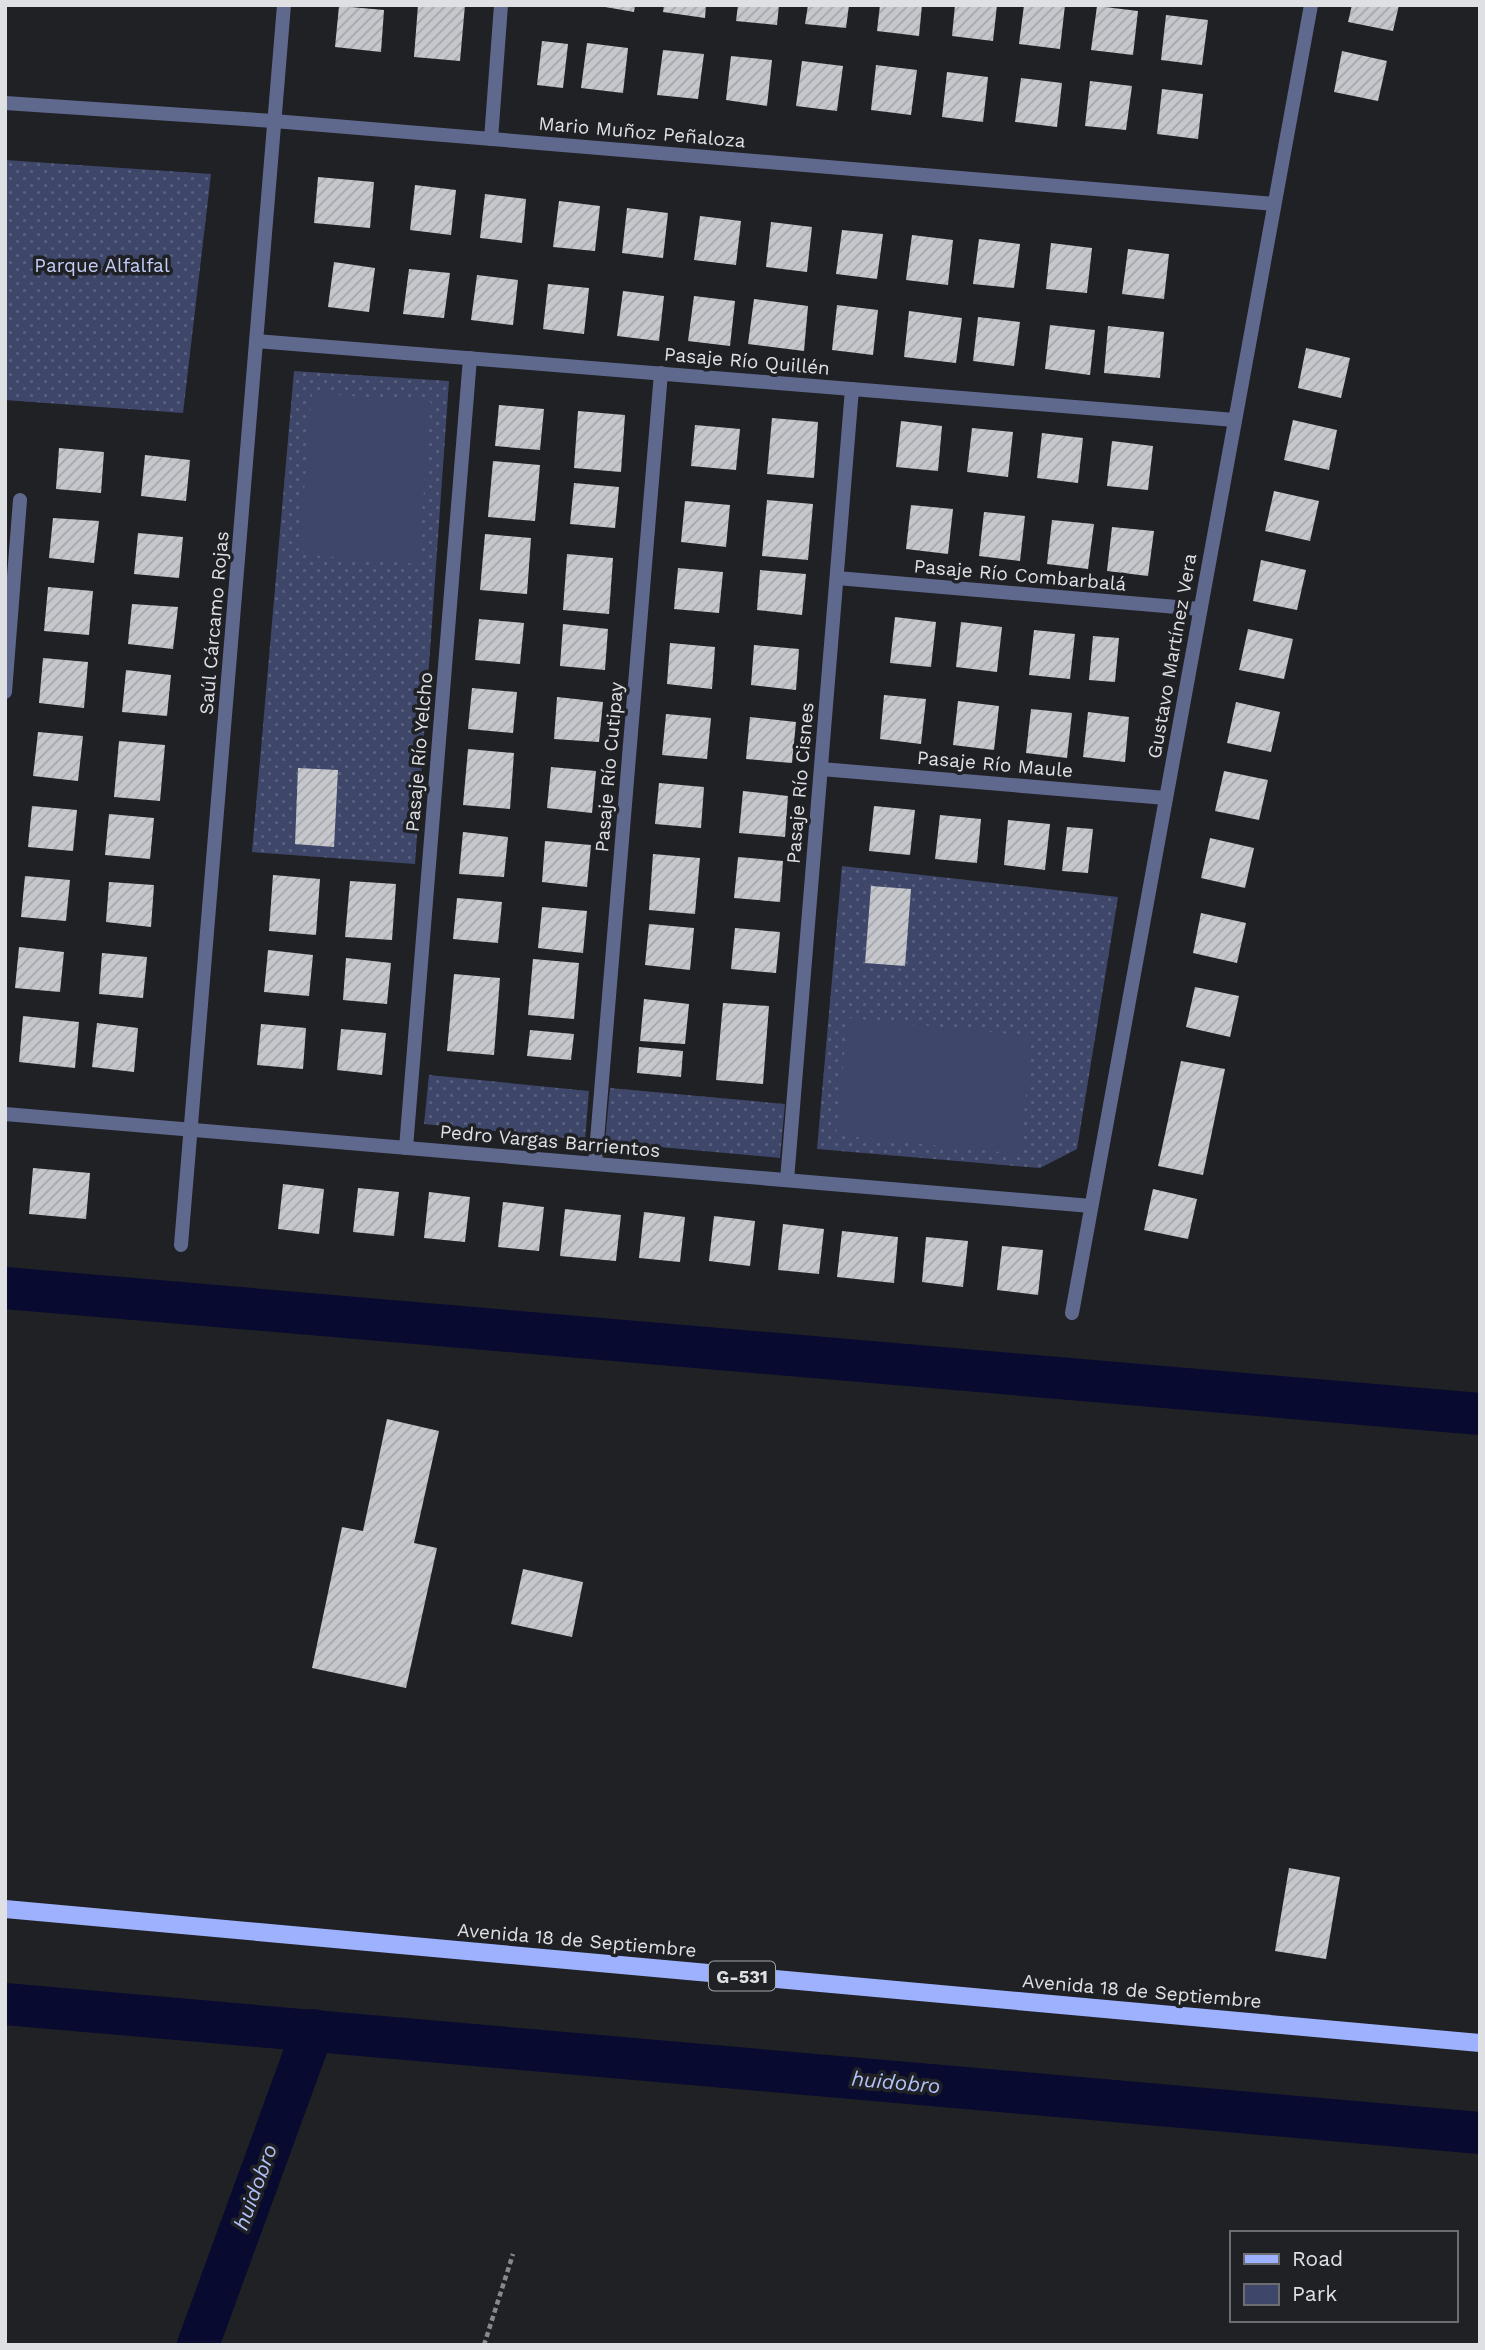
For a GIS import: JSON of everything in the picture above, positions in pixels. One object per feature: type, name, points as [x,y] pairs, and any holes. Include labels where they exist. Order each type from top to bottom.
[{"type":"main road","name":"Avenida 18 de Septiembre","points":[[5,1909],[1480,2043]]},
{"type":"street","name":"Saúl Cárcamo Rojas","points":[[181,1245],[284,5]]},
{"type":"street","points":[[491,139],[501,5]]},
{"type":"street","name":"Gustavo Martínez Vera","points":[[1072,1313],[1311,5]]},
{"type":"street","name":"Mario Muñoz Peñaloza","points":[[5,103],[274,121],[1274,204]]},
{"type":"street","name":"Pasaje Río Quillén","points":[[256,341],[1235,420]]},
{"type":"street","name":"Pasaje Río Yelcho","points":[[406,1148],[470,358]]},
{"type":"street","name":"Pasaje Río Cutipay","points":[[595,1164],[661,373]]},
{"type":"street","name":"Pasaje Río Cisnes","points":[[787,1180],[852,389]]},
{"type":"street","points":[[5,692],[20,500]]},
{"type":"street","name":"Pasaje Río Combarbalá","points":[[837,578],[1200,610]]},
{"type":"street","name":"Pasaje Río Maule","points":[[821,769],[1166,798]]},
{"type":"street","name":"Pedro Vargas Barrientos","points":[[5,1114],[1091,1206]]},
{"type":"path","points":[[484,2345],[513,2254]]},
{"type":"green space","name":"Parque Alfalfal","points":[[5,160],[211,174],[183,413],[5,400]]},
{"type":"green space","points":[[294,371],[449,381],[415,864],[252,852]]},
{"type":"green space","points":[[312,393],[431,402],[418,564],[299,554]]},
{"type":"green space","points":[[842,866],[1118,897],[1077,1149],[1040,1168],[817,1149]]},
{"type":"green space","points":[[848,1018],[1032,1036],[1020,1154],[836,1135]]},
{"type":"green space","points":[[429,1075],[589,1091],[585,1140],[424,1124]]},
{"type":"green space","points":[[610,1088],[785,1104],[780,1158],[605,1142]]},
{"type":"building","points":[[418,5],[465,5],[460,61],[414,57]]},
{"type":"building","points":[[594,5],[635,5],[634,12]]},
{"type":"building","points":[[664,5],[706,5],[705,18],[663,12]]},
{"type":"building","points":[[738,5],[779,5],[777,25],[736,21]]},
{"type":"building","points":[[808,5],[849,5],[846,28],[805,24]]},
{"type":"building","points":[[880,5],[922,5],[919,36],[877,31]]},
{"type":"building","points":[[955,5],[997,5],[993,41],[952,36]]},
{"type":"building","points":[[1024,5],[1065,5],[1060,49],[1019,44]]},
{"type":"building","points":[[1352,5],[1399,5],[1393,31],[1348,22]]},
{"type":"building","points":[[339,6],[384,10],[381,52],[335,47]]},
{"type":"building","points":[[1097,6],[1138,11],[1133,55],[1091,50]]},
{"type":"building","points":[[1166,15],[1208,20],[1202,65],[1161,60]]},
{"type":"building","points":[[542,41],[568,44],[563,88],[537,85]]},
{"type":"building","points":[[587,43],[628,48],[623,93],[581,88]]},
{"type":"building","points":[[663,50],[704,54],[698,99],[657,95]]},
{"type":"building","points":[[1342,51],[1387,61],[1378,101],[1334,92]]},
{"type":"building","points":[[731,56],[772,60],[767,106],[726,100]]},
{"type":"building","points":[[802,61],[843,66],[837,111],[796,106]]},
{"type":"building","points":[[876,65],[917,70],[911,115],[871,110]]},
{"type":"building","points":[[947,72],[988,77],[983,122],[942,117]]},
{"type":"building","points":[[1021,78],[1062,83],[1057,127],[1015,122]]},
{"type":"building","points":[[1090,81],[1132,86],[1126,130],[1085,126]]},
{"type":"building","points":[[1162,89],[1203,94],[1198,139],[1157,134]]},
{"type":"building","points":[[318,177],[374,182],[370,228],[314,223]]},
{"type":"building","points":[[415,185],[456,190],[451,235],[410,230]]},
{"type":"building","points":[[485,194],[526,199],[522,243],[480,238]]},
{"type":"building","points":[[559,201],[600,206],[595,251],[553,247]]},
{"type":"building","points":[[627,208],[668,213],[663,258],[622,253]]},
{"type":"building","points":[[700,216],[741,221],[736,265],[694,260]]},
{"type":"building","points":[[771,222],[812,227],[807,272],[766,267]]},
{"type":"building","points":[[842,230],[883,234],[877,279],[836,274]]},
{"type":"building","points":[[912,235],[953,240],[948,285],[906,280]]},
{"type":"building","points":[[979,239],[1020,244],[1014,288],[973,284]]},
{"type":"building","points":[[1051,243],[1092,248],[1087,293],[1046,289]]},
{"type":"building","points":[[1128,249],[1169,254],[1164,299],[1122,294]]},
{"type":"building","points":[[334,262],[375,268],[369,312],[328,307]]},
{"type":"building","points":[[409,269],[450,273],[444,318],[403,314]]},
{"type":"building","points":[[477,275],[518,280],[513,325],[471,320]]},
{"type":"building","points":[[548,284],[589,288],[584,334],[543,329]]},
{"type":"building","points":[[623,291],[664,296],[659,341],[617,336]]},
{"type":"building","points":[[694,296],[735,301],[730,346],[688,341]]},
{"type":"building","points":[[754,299],[808,306],[804,351],[748,344]]},
{"type":"building","points":[[837,305],[878,310],[873,355],[832,350]]},
{"type":"building","points":[[909,311],[962,318],[956,363],[904,357]]},
{"type":"building","points":[[978,317],[1020,322],[1014,366],[973,361]]},
{"type":"building","points":[[1050,325],[1095,330],[1090,375],[1045,369]]},
{"type":"building","points":[[1108,326],[1164,332],[1160,378],[1104,373]]},
{"type":"building","points":[[1306,348],[1350,358],[1341,398],[1298,388]]},
{"type":"building","points":[[499,405],[544,409],[540,450],[495,446]]},
{"type":"building","points":[[578,411],[625,415],[621,472],[574,468]]},
{"type":"building","points":[[772,418],[818,422],[814,478],[767,474]]},
{"type":"building","points":[[1293,420],[1337,430],[1329,470],[1284,460]]},
{"type":"building","points":[[901,421],[942,426],[938,471],[896,467]]},
{"type":"building","points":[[695,425],[740,429],[736,470],[691,466]]},
{"type":"building","points":[[972,428],[1013,432],[1008,477],[967,472]]},
{"type":"building","points":[[1042,433],[1083,438],[1078,483],[1037,478]]},
{"type":"building","points":[[1112,441],[1153,446],[1148,490],[1107,486]]},
{"type":"building","points":[[59,448],[104,452],[101,493],[56,489]]},
{"type":"building","points":[[145,455],[190,460],[186,501],[141,496]]},
{"type":"building","points":[[493,461],[540,465],[535,521],[488,517]]},
{"type":"building","points":[[574,483],[619,487],[615,528],[570,524]]},
{"type":"building","points":[[1274,491],[1319,501],[1310,541],[1265,531]]},
{"type":"building","points":[[767,500],[813,504],[808,560],[762,556]]},
{"type":"building","points":[[685,501],[730,505],[726,547],[681,542]]},
{"type":"building","points":[[911,505],[953,509],[948,554],[906,549]]},
{"type":"building","points":[[984,512],[1025,516],[1020,561],[979,556]]},
{"type":"building","points":[[53,518],[99,521],[94,563],[49,558]]},
{"type":"building","points":[[1052,520],[1094,524],[1088,569],[1047,564]]},
{"type":"building","points":[[1112,527],[1154,531],[1148,576],[1107,571]]},
{"type":"building","points":[[138,533],[183,537],[179,578],[134,574]]},
{"type":"building","points":[[485,534],[531,538],[527,594],[480,590]]},
{"type":"building","points":[[567,554],[613,558],[609,614],[563,610]]},
{"type":"building","points":[[1261,560],[1306,570],[1297,610],[1253,601]]},
{"type":"building","points":[[678,568],[723,572],[719,613],[674,609]]},
{"type":"building","points":[[760,570],[806,574],[802,615],[757,610]]},
{"type":"building","points":[[48,587],[93,591],[89,635],[44,631]]},
{"type":"building","points":[[132,604],[178,607],[173,649],[128,644]]},
{"type":"building","points":[[895,617],[936,622],[931,667],[890,663]]},
{"type":"building","points":[[479,619],[524,623],[520,664],[475,660]]},
{"type":"building","points":[[961,622],[1002,627],[997,672],[956,667]]},
{"type":"building","points":[[563,624],[608,629],[605,670],[560,666]]},
{"type":"building","points":[[1248,629],[1293,639],[1284,679],[1239,670]]},
{"type":"building","points":[[1034,630],[1075,634],[1070,679],[1029,675]]},
{"type":"building","points":[[1093,636],[1119,638],[1115,682],[1089,680]]},
{"type":"building","points":[[670,643],[715,647],[712,689],[667,684]]},
{"type":"building","points":[[754,645],[799,649],[796,690],[751,685]]},
{"type":"building","points":[[43,658],[88,662],[84,708],[39,703]]},
{"type":"building","points":[[126,670],[171,675],[167,716],[122,712]]},
{"type":"building","points":[[472,688],[517,692],[513,733],[468,729]]},
{"type":"building","points":[[884,695],[926,699],[921,744],[880,739]]},
{"type":"building","points":[[557,697],[603,702],[599,742],[554,739]]},
{"type":"building","points":[[958,701],[999,706],[994,750],[953,745]]},
{"type":"building","points":[[1236,702],[1280,712],[1271,752],[1227,743]]},
{"type":"building","points":[[1031,709],[1072,713],[1067,758],[1026,753]]},
{"type":"building","points":[[1088,712],[1129,717],[1125,762],[1083,757]]},
{"type":"building","points":[[666,714],[711,718],[707,759],[662,755]]},
{"type":"building","points":[[750,717],[796,722],[792,763],[746,759]]},
{"type":"building","points":[[38,732],[83,736],[78,781],[33,776]]},
{"type":"building","points":[[119,741],[165,745],[160,801],[114,797]]},
{"type":"building","points":[[468,749],[514,753],[510,809],[463,805]]},
{"type":"building","points":[[551,767],[596,771],[592,813],[547,808]]},
{"type":"building","points":[[298,768],[338,770],[334,847],[295,844]]},
{"type":"building","points":[[1224,771],[1268,780],[1259,820],[1215,811]]},
{"type":"building","points":[[659,783],[704,787],[701,828],[655,824]]},
{"type":"building","points":[[743,791],[788,796],[785,837],[739,833]]},
{"type":"building","points":[[32,806],[77,810],[73,851],[28,847]]},
{"type":"building","points":[[874,806],[915,810],[910,855],[869,851]]},
{"type":"building","points":[[109,814],[154,818],[150,859],[105,855]]},
{"type":"building","points":[[940,815],[981,819],[977,863],[935,859]]},
{"type":"building","points":[[1008,820],[1050,824],[1045,870],[1004,865]]},
{"type":"building","points":[[1067,827],[1093,829],[1088,873],[1062,871]]},
{"type":"building","points":[[463,832],[508,837],[504,877],[459,874]]},
{"type":"building","points":[[1210,838],[1254,848],[1245,888],[1201,878]]},
{"type":"building","points":[[545,841],[591,845],[587,887],[542,882]]},
{"type":"building","points":[[653,854],[700,858],[695,914],[649,910]]},
{"type":"building","points":[[738,857],[783,861],[780,902],[734,898]]},
{"type":"building","points":[[273,875],[320,879],[316,935],[269,931]]},
{"type":"building","points":[[25,876],[70,880],[66,921],[21,917]]},
{"type":"building","points":[[350,881],[396,884],[392,940],[345,937]]},
{"type":"building","points":[[109,882],[154,885],[151,927],[106,922]]},
{"type":"building","points":[[871,886],[911,889],[905,966],[865,963]]},
{"type":"building","points":[[457,898],[502,902],[498,943],[453,939]]},
{"type":"building","points":[[542,907],[587,911],[583,953],[538,948]]},
{"type":"building","points":[[1201,913],[1246,923],[1237,963],[1193,953]]},
{"type":"building","points":[[649,924],[694,928],[690,970],[645,965]]},
{"type":"building","points":[[735,928],[780,932],[776,973],[731,969]]},
{"type":"building","points":[[19,947],[64,952],[60,992],[15,988]]},
{"type":"building","points":[[268,950],[313,955],[309,996],[264,992]]},
{"type":"building","points":[[102,953],[147,957],[143,998],[99,994]]},
{"type":"building","points":[[346,958],[391,963],[387,1004],[343,1000]]},
{"type":"building","points":[[533,959],[579,963],[574,1019],[528,1015]]},
{"type":"building","points":[[454,974],[500,978],[494,1055],[447,1051]]},
{"type":"building","points":[[1195,987],[1239,996],[1230,1037],[1186,1027]]},
{"type":"building","points":[[644,999],[689,1004],[685,1044],[640,1041]]},
{"type":"building","points":[[723,1003],[769,1006],[763,1084],[716,1080]]},
{"type":"building","points":[[23,1016],[79,1022],[75,1068],[19,1062]]},
{"type":"building","points":[[97,1023],[138,1028],[134,1072],[92,1067]]},
{"type":"building","points":[[261,1024],[306,1028],[303,1069],[257,1065]]},
{"type":"building","points":[[341,1029],[386,1033],[382,1075],[337,1070]]},
{"type":"building","points":[[530,1030],[574,1034],[571,1060],[527,1056]]},
{"type":"building","points":[[639,1047],[683,1051],[681,1077],[637,1073]]},
{"type":"building","points":[[1181,1061],[1225,1069],[1203,1175],[1158,1166]]},
{"type":"building","points":[[33,1168],[90,1173],[86,1219],[29,1214]]},
{"type":"building","points":[[283,1184],[324,1189],[319,1234],[278,1229]]},
{"type":"building","points":[[358,1188],[399,1192],[394,1236],[353,1232]]},
{"type":"building","points":[[1153,1189],[1197,1199],[1188,1239],[1144,1230]]},
{"type":"building","points":[[429,1192],[470,1197],[465,1242],[424,1238]]},
{"type":"building","points":[[503,1202],[544,1207],[539,1251],[498,1247]]},
{"type":"building","points":[[565,1209],[621,1215],[616,1261],[560,1256]]},
{"type":"building","points":[[644,1212],[685,1217],[680,1262],[639,1258]]},
{"type":"building","points":[[714,1216],[755,1221],[750,1266],[709,1261]]},
{"type":"building","points":[[783,1224],[824,1229],[819,1274],[778,1270]]},
{"type":"building","points":[[842,1231],[898,1237],[894,1283],[837,1277]]},
{"type":"building","points":[[926,1237],[968,1241],[963,1287],[922,1282]]},
{"type":"building","points":[[1002,1246],[1043,1250],[1038,1295],[997,1290]]},
{"type":"building","points":[[387,1419],[439,1431],[414,1543],[437,1548],[406,1688],[312,1668],[342,1527],[363,1531]]},
{"type":"building","points":[[523,1569],[583,1582],[572,1637],[511,1624]]},
{"type":"building","points":[[1289,1868],[1340,1877],[1326,1959],[1275,1951]]},
{"type":"waterway","points":[[5,1288],[1480,1414]]},
{"type":"waterway","name":"huidobro","points":[[5,2004],[1480,2133]]},
{"type":"waterway","name":"huidobro","points":[[198,2345],[313,2030]]}]
